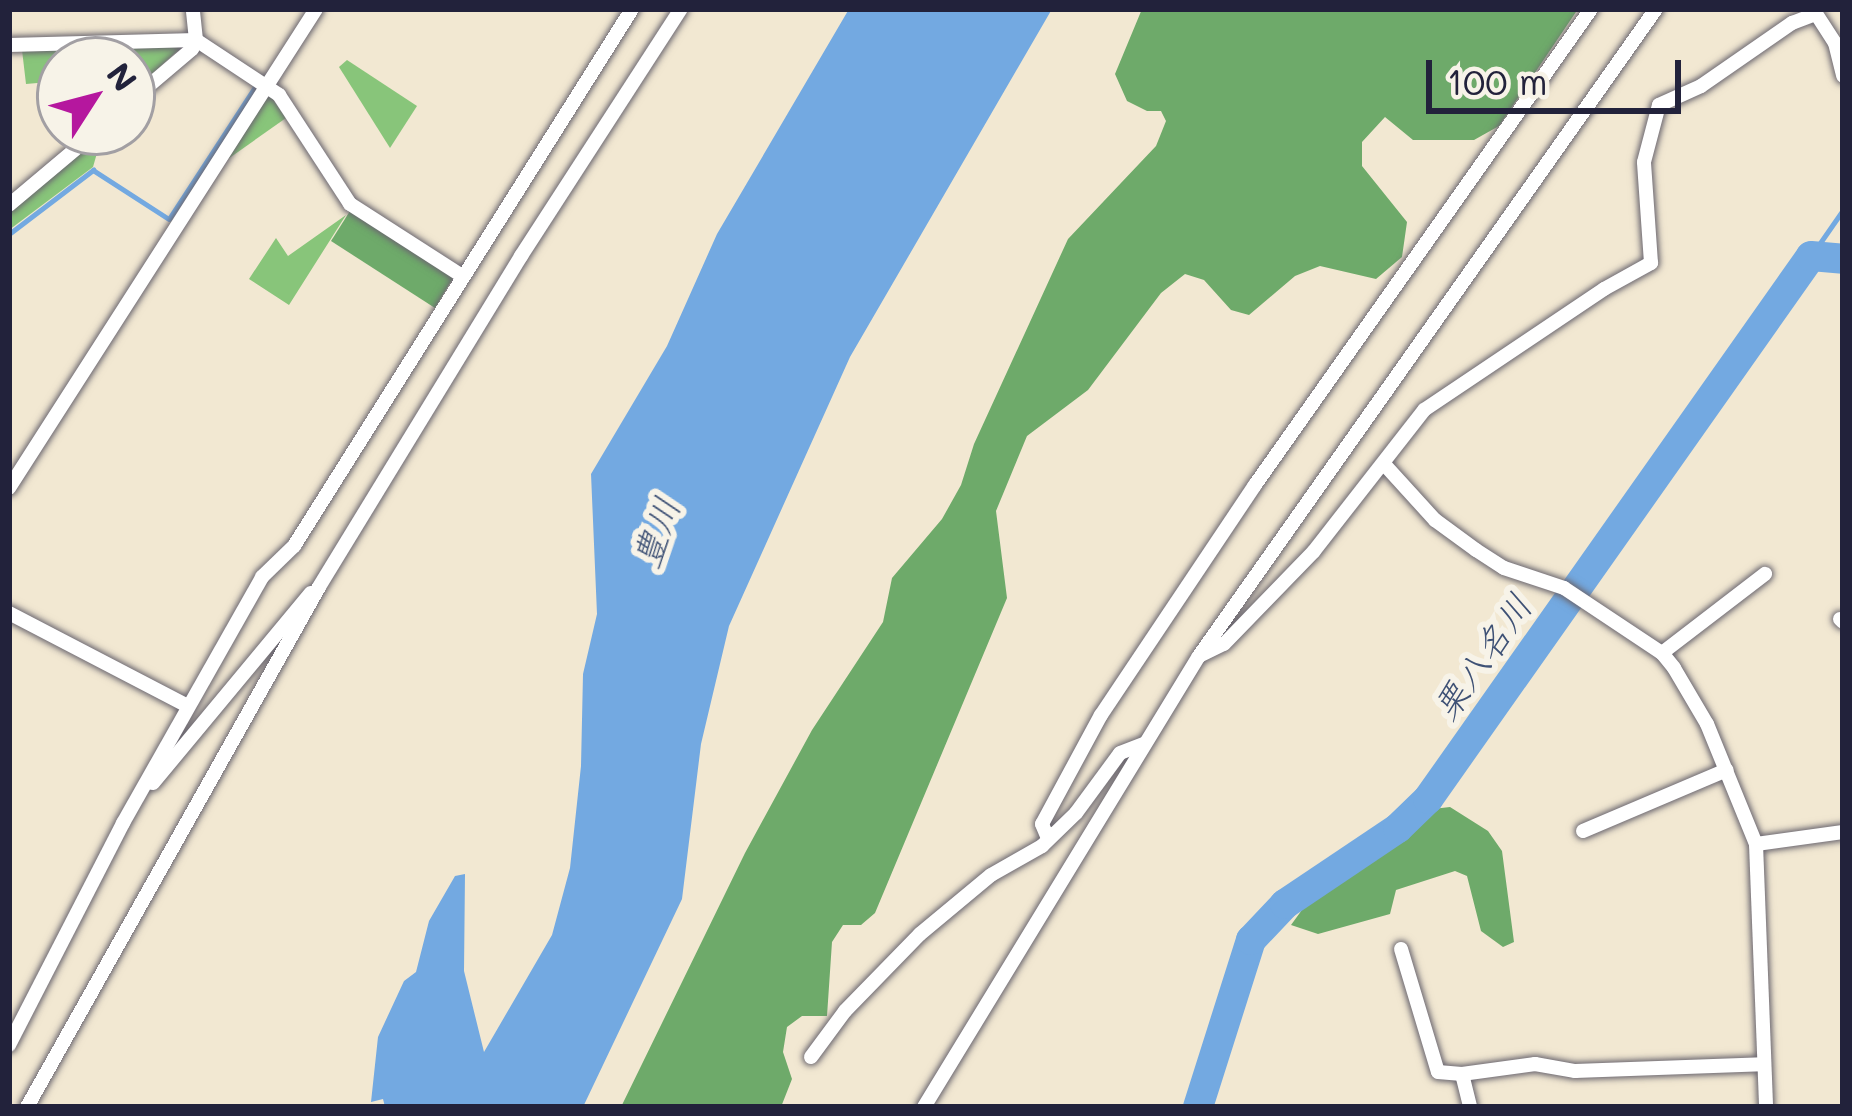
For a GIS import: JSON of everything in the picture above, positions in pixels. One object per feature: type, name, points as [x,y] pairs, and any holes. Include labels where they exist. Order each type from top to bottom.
[{"type":"street","points":[[193,9],[196,40]]},
{"type":"street","points":[[9,488],[316,9]]},
{"type":"street","points":[[9,1046],[137,800],[262,578],[294,547],[632,9]]},
{"type":"street","points":[[27,1107],[319,586],[521,256],[681,9]]},
{"type":"street","points":[[1053,835],[1047,836],[1042,824],[1101,715],[1256,485],[1591,9]]},
{"type":"street","points":[[924,1107],[1199,656],[1656,9]]},
{"type":"street","points":[[1199,656],[1224,644],[1314,551],[1424,410],[1604,289],[1651,263],[1644,162],[1659,105],[1700,86],[1814,12],[1835,43],[1843,76]]},
{"type":"street","points":[[156,78],[196,40]]},
{"type":"street","points":[[9,45],[196,40],[268,84],[350,204],[462,276]]},
{"type":"street","points":[[9,205],[67,156]]},
{"type":"street","points":[[1384,464],[1435,520],[1476,550],[1504,568],[1564,588],[1662,653],[1707,724],[1756,844],[1766,1107]]},
{"type":"street","points":[[1662,653],[1765,574]]},
{"type":"street","points":[[137,800],[293,609],[319,586]]},
{"type":"street","points":[[9,613],[188,706]]},
{"type":"street","points":[[811,1058],[845,1011],[920,934],[991,875],[1053,835],[1120,753],[1143,744]]},
{"type":"street","points":[[1583,831],[1727,770]]},
{"type":"street","points":[[1756,844],[1843,832]]},
{"type":"street","points":[[1401,949],[1438,1072],[1462,1074],[1518,1065],[1594,1071],[1762,1064]]},
{"type":"street","points":[[1462,1074],[1470,1107]]},
{"type":"green space","points":[[1142,9],[1578,9],[1499,126],[1474,140],[1413,140],[1385,117],[1362,142],[1362,166],[1407,222],[1402,257],[1376,279],[1320,266],[1295,276],[1249,315],[1231,310],[1204,280],[1185,274],[1161,293],[1088,390],[1027,436],[996,511],[1007,598],[875,913],[861,925],[843,925],[832,942],[827,1016],[802,1016],[787,1027],[783,1052],[792,1079],[781,1107],[621,1107],[745,853],[812,730],[883,622],[892,578],[942,519],[961,485],[974,444],[1068,239],[1156,146],[1166,121],[1161,111],[1147,111],[1127,101],[1115,74]]},
{"type":"green space","points":[[185,44],[156,70],[156,45]]},
{"type":"green space","points":[[36,49],[36,83],[26,84],[22,50]]},
{"type":"green space","points":[[347,60],[417,106],[390,148],[339,67]]},
{"type":"green space","points":[[269,94],[286,118],[228,159]]},
{"type":"green space","points":[[74,156],[96,156],[93,167],[9,230],[9,211]]},
{"type":"green space","points":[[350,211],[453,278],[435,308],[331,241]]},
{"type":"green space","points":[[346,215],[289,305],[249,279],[276,238],[288,256]]},
{"type":"green space","points":[[1450,807],[1488,831],[1502,851],[1514,942],[1503,947],[1481,931],[1467,876],[1455,871],[1396,890],[1390,914],[1318,934],[1291,925],[1307,903],[1410,833],[1433,809]]},
{"type":"water","name":"豊川","points":[[849,9],[1052,9],[850,357],[729,626],[701,744],[682,899],[583,1107],[385,1107],[383,1099],[371,1102],[378,1037],[404,981],[416,972],[429,921],[455,876],[465,874],[464,971],[484,1052],[552,935],[570,868],[581,766],[583,674],[597,614],[591,474],[667,346],[717,234]]},
{"type":"waterway","points":[[9,234],[93,170],[169,219],[255,87]]},
{"type":"waterway","points":[[1811,256],[1843,210]]},
{"type":"waterway","name":"栗八名川","points":[[1198,1107],[1251,940],[1285,904],[1398,828],[1428,799],[1811,256],[1843,259]]}]
